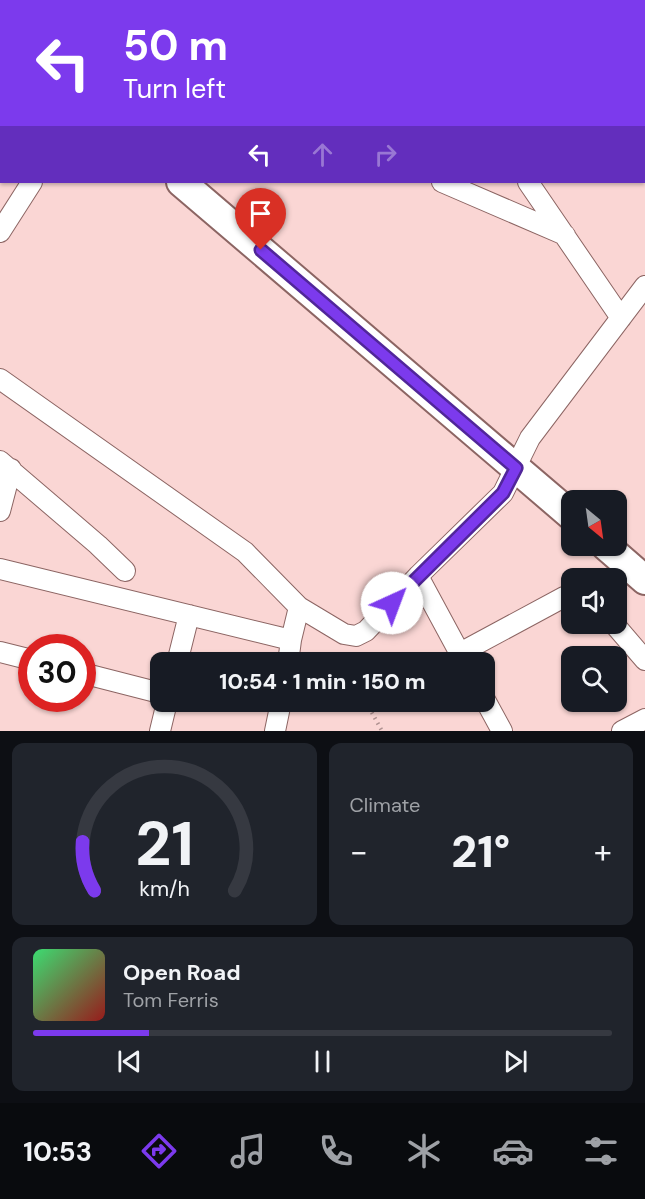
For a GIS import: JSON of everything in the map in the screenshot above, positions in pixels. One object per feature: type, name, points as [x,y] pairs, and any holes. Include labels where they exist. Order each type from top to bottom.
[{"type":"main road","points":[[182,183],[561,507]]},
{"type":"main road","points":[[617,556],[645,580]]},
{"type":"street","points":[[0,232],[31,183]]},
{"type":"street","points":[[444,183],[565,235]]},
{"type":"street","points":[[529,183],[621,318]]},
{"type":"street","points":[[243,235],[266,213]]},
{"type":"street","points":[[0,379],[245,552],[299,607],[344,634],[356,636],[366,631],[418,576],[503,493],[530,438],[645,286]]},
{"type":"street","points":[[0,511],[6,465]]},
{"type":"street","points":[[6,465],[125,571]]},
{"type":"street","points":[[0,569],[291,640]]},
{"type":"street","points":[[418,576],[460,652]]},
{"type":"street","points":[[473,652],[561,599]]},
{"type":"street","points":[[289,652],[299,607]]},
{"type":"street","points":[[180,652],[189,615]]},
{"type":"street","points":[[623,634],[645,660]]},
{"type":"street","points":[[0,652],[18,656]]},
{"type":"street","points":[[96,677],[150,690]]},
{"type":"street","points":[[160,731],[165,712]]},
{"type":"street","points":[[275,731],[279,712]]},
{"type":"street","points":[[492,712],[502,731]]},
{"type":"street","points":[[622,731],[645,719]]},
{"type":"path","points":[[372,712],[382,731]]},
{"type":"route","points":[[261,250],[516,468],[503,493],[392,603]]}]
